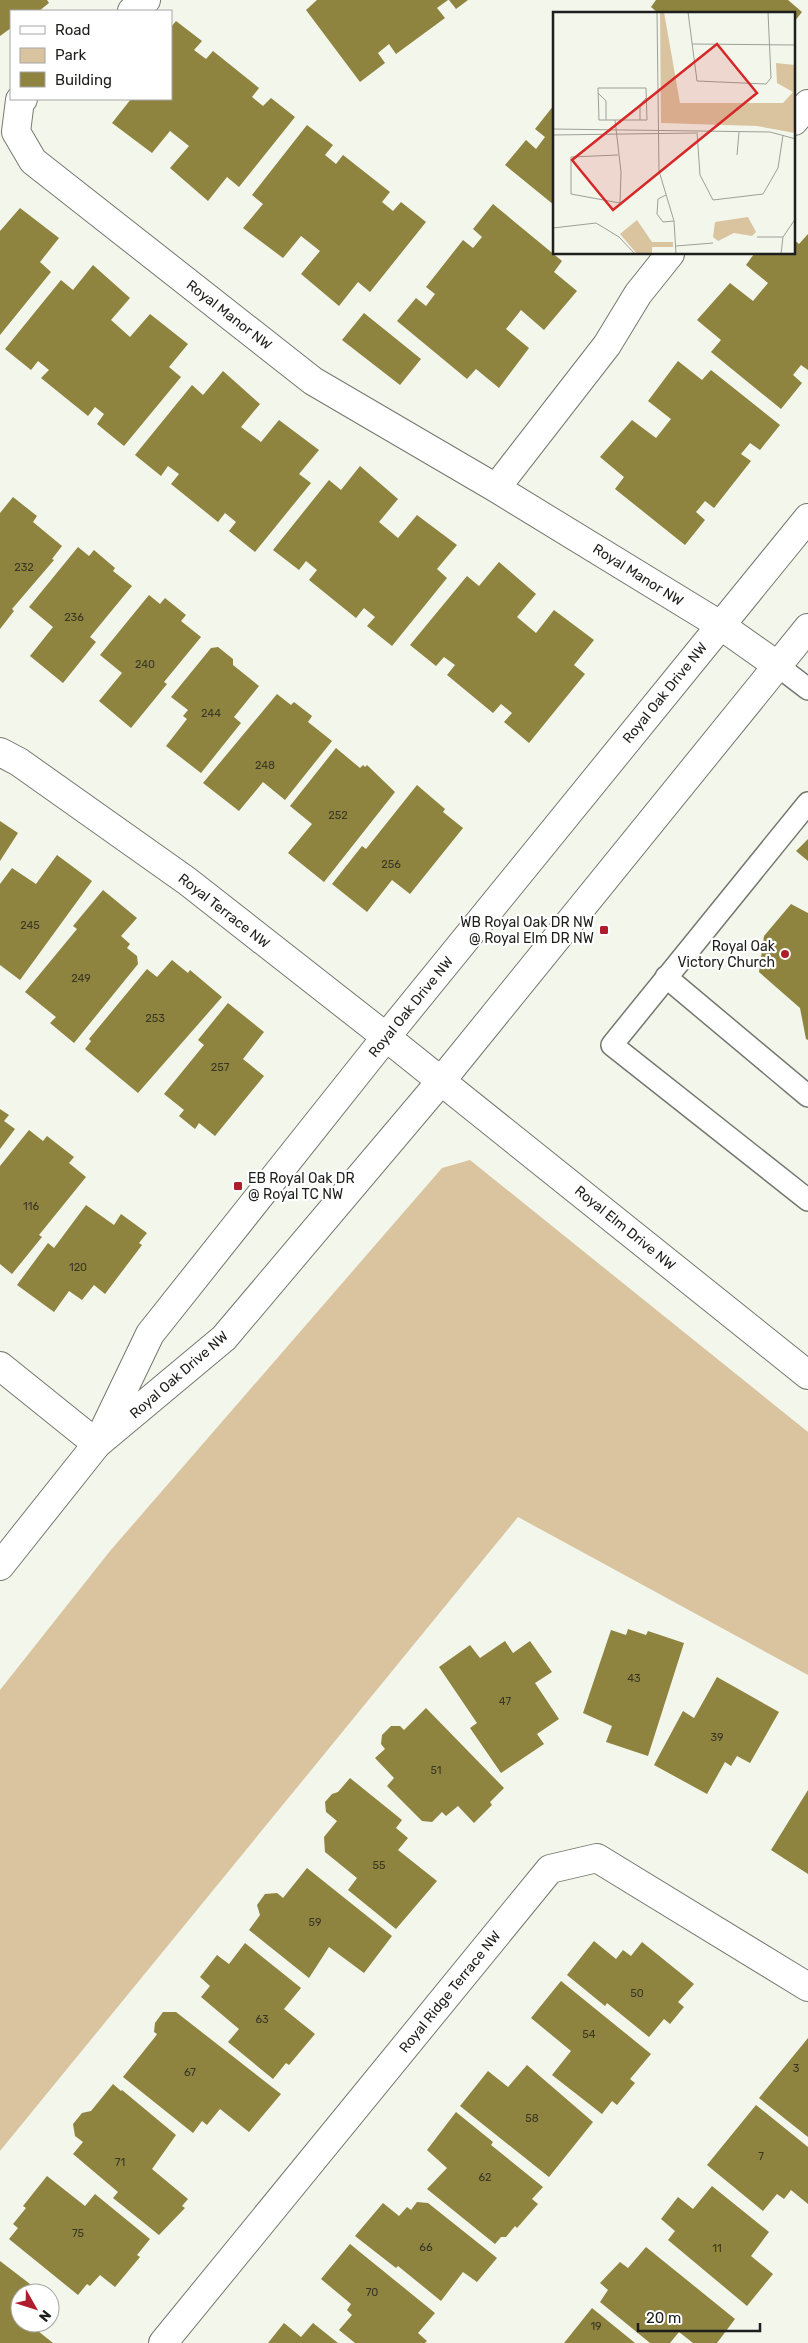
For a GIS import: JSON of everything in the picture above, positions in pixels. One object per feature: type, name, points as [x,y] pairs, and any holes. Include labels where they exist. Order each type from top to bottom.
[{"type":"street","points":[[133,10],[146,0]]},
{"type":"street","name":"Royal Manor NW","points":[[22,100],[16,132],[33,161],[313,381],[496,488],[720,625],[778,666]]},
{"type":"street","points":[[796,119],[808,104]]},
{"type":"street","points":[[496,488],[607,345],[638,294],[669,255]]},
{"type":"street","name":"Royal Oak Drive NW","points":[[97,1444],[150,1334],[386,1037],[808,518]]},
{"type":"street","name":"Royal Oak Drive NW","points":[[0,1566],[97,1444],[224,1338],[441,1081],[808,628]]},
{"type":"street","name":"Royal Terrace NW","points":[[0,752],[19,762],[187,881],[441,1081]]},
{"type":"street","name":"Royal Elm Drive NW","points":[[441,1081],[808,1374]]},
{"type":"street","points":[[0,1366],[97,1444]]},
{"type":"street","name":"Royal Ridge Terrace NW","points":[[163,2343],[550,1869],[597,1858],[808,1987]]},
{"type":"lane","points":[[778,666],[808,689]]},
{"type":"lane","points":[[808,803],[612,1044],[808,1200]]},
{"type":"lane","points":[[666,977],[808,1096]]},
{"type":"green space","points":[[470,1160],[808,1432],[808,1675],[518,1517],[0,2151],[0,1690],[110,1551],[442,1168]]},
{"type":"building","points":[[0,0],[47,0],[49,3],[40,10],[10,10],[10,29],[0,36]]},
{"type":"building","points":[[317,0],[448,0],[437,8],[445,18],[396,54],[389,44],[378,53],[385,63],[360,82],[306,10]]},
{"type":"building","points":[[449,0],[468,0],[456,9]]},
{"type":"building","points":[[656,0],[788,0],[802,12],[796,20],[796,12],[657,12],[651,7]]},
{"type":"building","points":[[176,21],[202,41],[194,50],[206,59],[213,51],[259,88],[252,97],[263,106],[271,98],[295,117],[239,187],[227,177],[208,201],[170,168],[189,146],[170,131],[152,153],[112,123],[130,100],[172,100],[172,26]]},
{"type":"building","points":[[553,106],[553,204],[505,165],[526,140],[536,149],[545,137],[535,129]]},
{"type":"building","points":[[307,125],[333,145],[325,155],[336,164],[343,155],[390,192],[382,202],[393,211],[401,202],[426,222],[370,292],[358,282],[339,306],[301,274],[320,251],[301,236],[283,258],[243,228],[263,204],[252,195]]},
{"type":"building","points":[[493,204],[562,261],[554,272],[577,291],[544,330],[521,310],[506,329],[529,348],[499,388],[476,369],[467,379],[397,321],[416,298],[426,306],[435,294],[426,287],[463,240],[473,248],[482,237],[473,229]]},
{"type":"building","points":[[20,208],[59,238],[40,262],[51,272],[0,335],[0,231]]},
{"type":"building","points":[[808,234],[808,370],[801,365],[793,375],[802,383],[781,409],[711,352],[721,340],[697,320],[730,283],[753,301],[768,283],[746,265],[753,255],[796,255],[796,242],[799,244]]},
{"type":"building","points":[[93,265],[130,298],[111,320],[130,337],[150,314],[188,344],[169,367],[181,377],[124,446],[97,424],[104,414],[95,407],[88,416],[41,378],[49,370],[38,361],[31,370],[5,349],[61,280],[73,290]]},
{"type":"building","points":[[364,313],[421,359],[400,385],[342,340]]},
{"type":"building","points":[[678,361],[702,380],[711,370],[780,425],[760,450],[750,443],[741,454],[751,461],[714,508],[705,501],[696,512],[705,520],[685,545],[615,489],[624,477],[600,457],[632,420],[656,438],[671,419],[648,401]]},
{"type":"building","points":[[223,371],[260,404],[241,427],[261,442],[279,420],[319,450],[299,474],[311,483],[255,552],[229,531],[236,522],[225,513],[218,522],[171,484],[179,474],[168,466],[161,476],[135,455],[192,385],[203,395]]},
{"type":"building","points":[[360,466],[398,499],[379,522],[398,538],[417,515],[457,545],[437,569],[447,578],[392,646],[367,626],[375,617],[364,608],[356,618],[309,580],[317,570],[306,561],[299,570],[273,550],[329,480],[341,490]]},
{"type":"building","points":[[13,497],[37,516],[33,522],[62,546],[52,559],[54,560],[12,609],[14,611],[0,629],[0,513]]},
{"type":"building","points":[[78,547],[89,556],[94,550],[115,568],[113,571],[132,586],[90,637],[96,642],[63,683],[30,656],[53,627],[29,607]]},
{"type":"building","points":[[499,562],[536,594],[517,617],[536,633],[554,610],[594,640],[574,665],[585,674],[529,743],[504,722],[512,713],[501,704],[493,713],[447,675],[455,665],[444,657],[436,666],[410,645],[467,576],[479,586]]},
{"type":"building","points":[[149,595],[160,604],[165,598],[186,615],[181,621],[201,637],[164,682],[167,684],[131,728],[99,701],[122,673],[100,655]]},
{"type":"building","points":[[218,647],[233,659],[233,665],[259,686],[234,717],[241,723],[201,773],[166,746],[187,719],[183,716],[188,710],[171,697],[211,648]]},
{"type":"building","points":[[277,694],[291,705],[294,702],[312,716],[308,722],[332,741],[285,800],[263,782],[239,811],[203,783]]},
{"type":"building","points":[[336,748],[360,768],[363,765],[365,767],[367,765],[395,792],[324,882],[288,853],[312,824],[290,806]]},
{"type":"building","points":[[417,785],[445,809],[443,812],[463,828],[410,894],[392,880],[367,912],[332,884],[362,846],[366,849]]},
{"type":"building","points":[[0,821],[18,833],[0,861]]},
{"type":"building","points":[[808,839],[808,861],[796,851]]},
{"type":"building","points":[[57,855],[92,881],[20,980],[0,965],[0,884],[12,868],[36,884]]},
{"type":"building","points":[[103,890],[137,918],[121,936],[130,944],[127,948],[137,956],[138,964],[74,1043],[50,1023],[56,1017],[25,992],[77,929],[73,926]]},
{"type":"building","name":"Royal Oak Victory Church","points":[[791,904],[808,913],[808,1040],[806,1039],[800,1008],[759,972],[764,936]]},
{"type":"building","points":[[172,960],[188,973],[190,970],[222,997],[138,1093],[85,1049],[91,1041],[89,1039],[147,969],[157,977]]},
{"type":"building","points":[[228,1003],[264,1032],[243,1059],[264,1076],[215,1136],[199,1123],[195,1129],[179,1116],[184,1110],[164,1094],[204,1045],[198,1040]]},
{"type":"building","points":[[0,1109],[9,1115],[4,1121],[15,1129],[0,1149]]},
{"type":"building","points":[[29,1130],[43,1141],[47,1136],[74,1157],[69,1163],[86,1177],[39,1235],[42,1237],[12,1274],[0,1264],[0,1166]]},
{"type":"building","points":[[86,1205],[114,1225],[121,1214],[147,1233],[139,1243],[142,1245],[105,1294],[94,1285],[82,1300],[69,1291],[54,1312],[17,1285],[48,1243],[54,1248]]},
{"type":"building","points":[[628,1629],[646,1635],[648,1631],[684,1643],[648,1756],[606,1742],[612,1726],[583,1713],[611,1630],[626,1635]]},
{"type":"building","points":[[505,1641],[513,1653],[530,1641],[552,1672],[535,1683],[559,1719],[537,1734],[544,1744],[501,1773],[470,1728],[477,1723],[439,1667],[470,1645],[480,1658]]},
{"type":"building","points":[[717,1677],[779,1712],[750,1763],[737,1756],[731,1766],[725,1762],[707,1794],[654,1765],[683,1711],[694,1718]]},
{"type":"building","points":[[426,1708],[504,1788],[490,1802],[492,1805],[474,1823],[458,1806],[446,1816],[442,1812],[432,1822],[422,1821],[387,1786],[394,1778],[375,1758],[385,1749],[381,1744],[382,1735],[391,1726],[400,1726],[404,1730]]},
{"type":"building","points":[[350,1778],[402,1820],[396,1828],[408,1838],[398,1850],[437,1881],[396,1929],[348,1890],[357,1878],[325,1852],[324,1837],[337,1821],[326,1812],[325,1802],[332,1794],[338,1792]]},
{"type":"building","points":[[808,1790],[808,1874],[771,1850]]},
{"type":"building","points":[[307,1868],[392,1936],[364,1973],[329,1947],[309,1978],[249,1930],[260,1915],[257,1905],[265,1894],[277,1893],[283,1898]]},
{"type":"building","points":[[594,1941],[616,1959],[623,1950],[631,1956],[642,1942],[694,1984],[678,2002],[684,2007],[670,2024],[664,2019],[649,2037],[607,2003],[605,2006],[567,1975]]},
{"type":"building","points":[[245,1943],[301,1988],[284,2009],[315,2034],[289,2065],[286,2063],[273,2079],[228,2042],[239,2029],[201,1997],[210,1986],[200,1977],[217,1955],[229,1964]]},
{"type":"building","points":[[561,1981],[651,2054],[630,2079],[635,2083],[617,2105],[612,2101],[602,2114],[552,2075],[571,2051],[531,2018]]},
{"type":"building","points":[[163,2012],[176,2012],[281,2094],[249,2132],[220,2109],[207,2125],[202,2121],[193,2133],[123,2077],[157,2034],[154,2032],[155,2023]]},
{"type":"building","points":[[808,2038],[808,2137],[759,2098]]},
{"type":"building","points":[[527,2065],[593,2122],[549,2177],[460,2106],[488,2071],[508,2087]]},
{"type":"building","points":[[113,2084],[176,2135],[152,2169],[188,2199],[182,2206],[185,2208],[159,2235],[113,2198],[118,2192],[73,2154],[83,2142],[75,2136],[73,2124],[82,2113],[91,2111]]},
{"type":"building","points":[[756,2105],[808,2147],[808,2204],[791,2190],[784,2199],[777,2194],[763,2211],[707,2165]]},
{"type":"building","points":[[456,2112],[493,2142],[491,2145],[543,2187],[532,2199],[538,2204],[517,2228],[515,2226],[506,2237],[501,2237],[495,2244],[427,2189],[447,2168],[427,2150]]},
{"type":"building","points":[[47,2176],[85,2206],[95,2194],[150,2239],[137,2255],[140,2257],[115,2287],[100,2275],[90,2286],[87,2284],[78,2295],[9,2239],[18,2228],[13,2224],[26,2208],[23,2206]]},
{"type":"building","points":[[712,2186],[769,2232],[751,2256],[773,2274],[747,2306],[668,2240],[675,2231],[661,2219],[678,2197],[693,2209]]},
{"type":"building","points":[[417,2202],[428,2203],[497,2258],[477,2282],[463,2272],[441,2301],[398,2266],[396,2268],[355,2236],[383,2203],[399,2216],[407,2207],[411,2210]]},
{"type":"building","points":[[350,2244],[435,2313],[418,2333],[427,2341],[425,2343],[355,2343],[339,2330],[352,2315],[347,2310],[351,2304],[321,2279]]},
{"type":"building","points":[[646,2247],[735,2319],[717,2343],[693,2343],[679,2332],[670,2343],[650,2343],[600,2302],[608,2290],[600,2283],[620,2262],[628,2268]]},
{"type":"building","points":[[0,2261],[29,2283],[10,2283],[10,2333],[40,2333],[53,2343],[0,2343]]},
{"type":"building","points":[[592,2308],[635,2343],[564,2343]]},
{"type":"building","points":[[284,2323],[301,2337],[313,2323],[338,2343],[268,2343]]},
{"type":"place","name":"WB Royal Oak DR NW @ Royal Elm DR NW","points":[[604,930]]},
{"type":"place","name":"Royal Oak Victory Church","points":[[785,954]]},
{"type":"place","name":"EB Royal Oak DR @ Royal TC NW","points":[[238,1186]]}]
